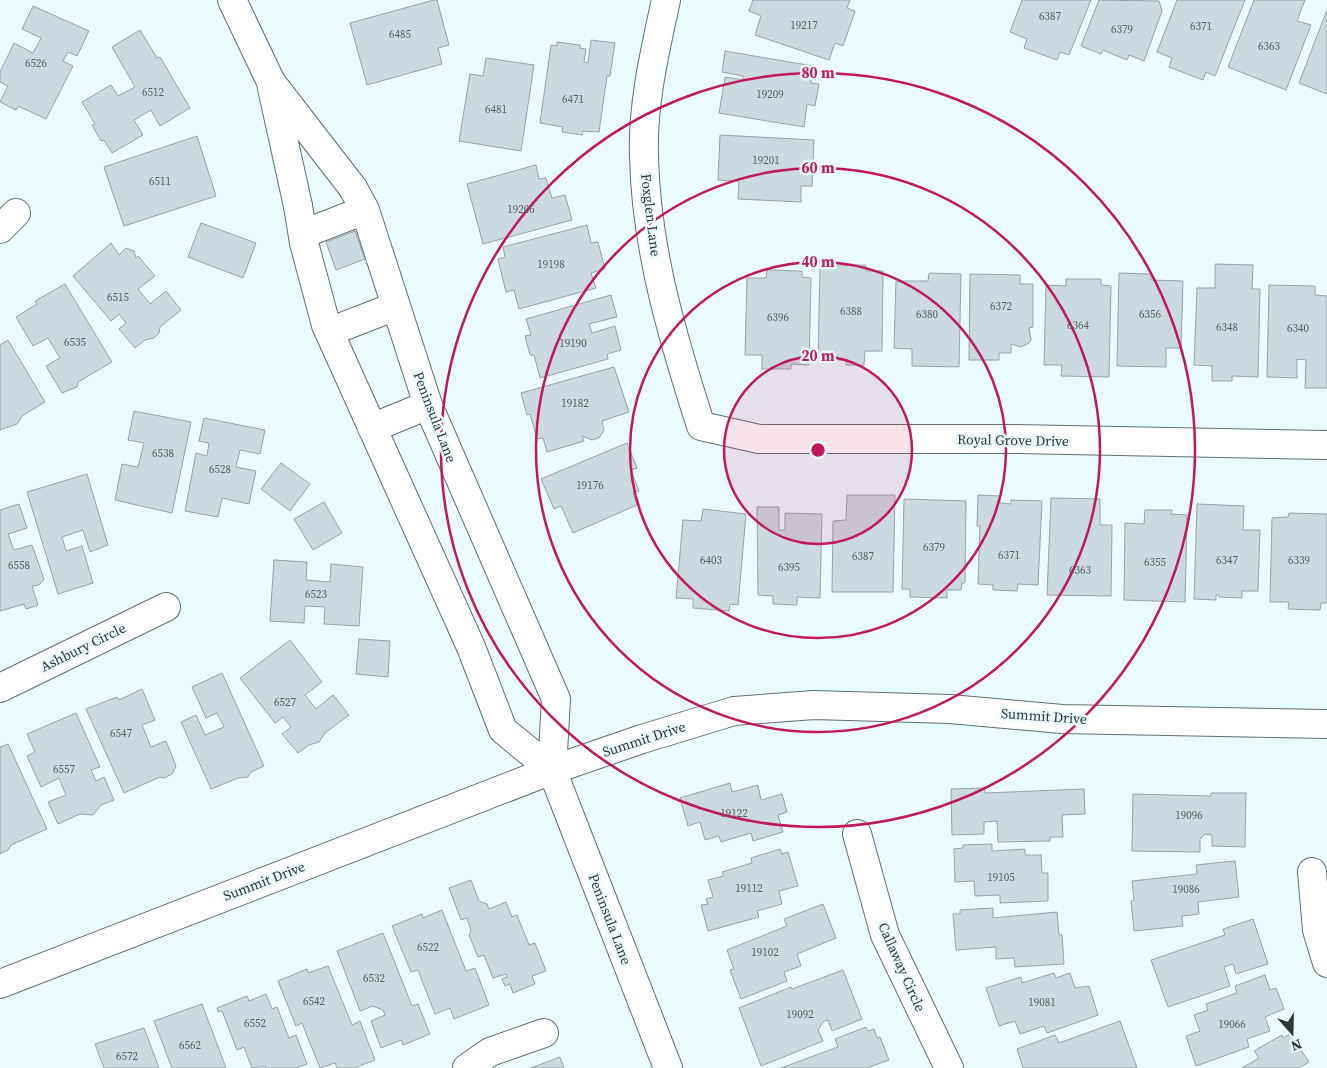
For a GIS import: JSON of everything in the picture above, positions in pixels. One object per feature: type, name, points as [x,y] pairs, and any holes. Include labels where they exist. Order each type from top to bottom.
[{"type":"street","name":"Peninsula Lane","points":[[232,0],[271,82],[359,199],[428,405],[556,699],[552,770],[668,1068]]},
{"type":"street","name":"Foxglen Lane","points":[[666,0],[650,78],[644,156],[649,229],[679,355],[701,426]]},
{"type":"street","name":"Peninsula Lane","points":[[271,82],[303,234],[329,332],[471,647],[504,730],[552,770]]},
{"type":"street","points":[[303,234],[359,199]]},
{"type":"street","points":[[329,332],[396,306]]},
{"type":"street","points":[[372,428],[428,405]]},
{"type":"street","name":"Royal Grove Drive","points":[[701,426],[759,439],[1014,439],[1327,445]]},
{"type":"street","name":"Ashbury Circle","points":[[0,688],[166,607]]},
{"type":"street","name":"Summit Drive","points":[[0,984],[552,770],[642,739],[734,711],[814,705],[950,709],[1062,719],[1327,724]]},
{"type":"street","name":"Callaway Circle","points":[[857,834],[885,935],[949,1068]]},
{"type":"street","points":[[1312,872],[1317,930],[1327,963]]},
{"type":"street","points":[[467,1068],[490,1052],[544,1033]]},
{"type":"building","points":[[437,0],[449,45],[438,48],[442,64],[367,85],[350,23]]},
{"type":"building","points":[[753,0],[850,0],[847,8],[855,11],[843,46],[835,43],[829,60],[755,35],[761,16],[749,11]]},
{"type":"building","points":[[1022,0],[1091,0],[1069,55],[1060,52],[1057,60],[1024,48],[1027,39],[1010,32]]},
{"type":"building","points":[[1099,0],[1159,1],[1162,11],[1144,61],[1129,55],[1127,60],[1103,50],[1101,54],[1081,46]]},
{"type":"building","points":[[1177,0],[1245,0],[1215,76],[1206,72],[1203,80],[1169,67],[1172,58],[1157,52]]},
{"type":"building","points":[[1254,0],[1305,0],[1297,21],[1311,25],[1286,90],[1228,67]]},
{"type":"building","points":[[33,6],[89,31],[77,56],[68,52],[63,61],[73,66],[46,119],[18,106],[16,110],[0,102],[8,86],[0,82],[0,72],[14,43],[33,53],[41,38],[22,29]]},
{"type":"building","points":[[1327,10],[1327,94],[1299,83]]},
{"type":"building","points":[[140,30],[157,58],[160,57],[190,108],[160,126],[151,110],[134,120],[143,135],[112,153],[104,140],[101,141],[92,125],[95,124],[82,102],[111,85],[118,96],[135,87],[112,47]]},
{"type":"building","points":[[591,40],[615,43],[610,76],[607,76],[599,132],[583,131],[582,135],[562,132],[563,127],[540,123],[551,45],[557,46],[557,42],[580,45],[580,48],[586,49],[584,62],[588,63]]},
{"type":"building","points":[[725,51],[813,66],[811,83],[819,84],[815,106],[807,104],[804,127],[719,113],[725,77],[743,80],[743,76],[722,72]]},
{"type":"building","points":[[486,58],[534,65],[521,151],[459,141],[470,74],[483,76]]},
{"type":"building","points":[[720,135],[814,140],[812,186],[801,186],[801,202],[738,199],[739,181],[718,180]]},
{"type":"building","points":[[197,136],[216,196],[124,226],[104,167]]},
{"type":"building","points":[[536,165],[539,179],[546,178],[552,198],[565,195],[572,220],[483,244],[467,184]]},
{"type":"building","points":[[201,223],[256,243],[243,278],[188,257]]},
{"type":"building","points":[[587,225],[591,243],[598,242],[605,269],[591,273],[596,288],[519,309],[514,290],[506,292],[498,259],[505,257],[503,247]]},
{"type":"building","points":[[355,231],[365,259],[336,270],[326,242]]},
{"type":"building","points":[[111,243],[119,255],[126,248],[134,251],[136,258],[138,256],[155,276],[138,289],[150,304],[166,291],[181,310],[160,327],[159,333],[154,338],[145,340],[135,348],[119,329],[126,323],[119,314],[111,321],[73,276]]},
{"type":"building","points":[[1215,264],[1253,265],[1252,289],[1260,289],[1258,377],[1232,376],[1232,381],[1212,381],[1212,366],[1194,365],[1197,288],[1215,288]]},
{"type":"building","points":[[831,265],[866,265],[866,271],[883,271],[882,351],[865,351],[864,365],[846,365],[846,360],[818,360],[820,268],[830,268]]},
{"type":"building","points":[[767,270],[802,271],[802,277],[811,278],[809,365],[791,364],[791,369],[762,369],[762,355],[745,355],[747,278],[766,278]]},
{"type":"building","points":[[929,273],[961,274],[959,367],[912,366],[912,349],[894,348],[896,281],[928,281]]},
{"type":"building","points":[[1119,273],[1151,274],[1151,280],[1183,281],[1181,348],[1166,348],[1166,367],[1117,366]]},
{"type":"building","points":[[970,274],[1020,275],[1020,284],[1033,284],[1033,327],[1029,328],[1031,340],[1029,343],[1021,347],[1011,344],[1011,353],[999,353],[999,360],[969,360]]},
{"type":"building","points":[[1066,279],[1101,279],[1101,285],[1111,286],[1109,377],[1061,376],[1062,365],[1044,365],[1046,285],[1066,286]]},
{"type":"building","points":[[65,284],[112,362],[78,382],[77,387],[62,393],[46,366],[60,358],[48,338],[33,346],[16,317],[37,304],[35,301]]},
{"type":"building","points":[[1269,285],[1315,286],[1315,295],[1327,296],[1327,388],[1305,388],[1306,360],[1297,359],[1297,378],[1267,377]]},
{"type":"building","points":[[611,295],[617,317],[589,324],[592,333],[615,326],[621,350],[607,354],[608,359],[540,378],[534,355],[530,355],[525,336],[531,335],[526,319]]},
{"type":"building","points":[[8,340],[45,402],[22,416],[17,424],[0,430],[0,345]]},
{"type":"building","points":[[614,367],[629,412],[602,421],[604,430],[599,438],[592,440],[582,436],[584,441],[547,452],[543,438],[537,439],[530,414],[527,415],[521,393]]},
{"type":"building","points":[[134,411],[191,422],[172,513],[115,500],[122,464],[138,467],[144,443],[128,440]]},
{"type":"building","points":[[204,418],[265,430],[260,454],[240,450],[236,467],[256,471],[249,504],[222,498],[218,517],[185,511],[196,453],[207,456],[209,443],[199,441]]},
{"type":"building","points":[[627,443],[637,468],[631,470],[639,491],[633,493],[637,505],[573,533],[561,506],[554,509],[541,479]]},
{"type":"building","points":[[281,463],[310,484],[290,511],[261,489]]},
{"type":"building","points":[[87,474],[108,545],[90,552],[83,530],[62,537],[66,551],[82,546],[93,583],[58,594],[27,492]]},
{"type":"building","points":[[847,495],[895,495],[893,592],[832,592],[833,521],[846,520]]},
{"type":"building","points":[[978,495],[1000,496],[1000,503],[1011,504],[1011,500],[1042,501],[1038,585],[1018,584],[1017,591],[993,590],[993,585],[978,584],[980,526],[977,526]]},
{"type":"building","points":[[1051,498],[1100,499],[1100,525],[1112,525],[1111,596],[1047,595]]},
{"type":"building","points":[[904,499],[966,501],[965,583],[962,583],[961,590],[947,590],[947,598],[910,597],[910,589],[902,589]]},
{"type":"building","points":[[324,502],[342,533],[313,550],[294,519]]},
{"type":"building","points":[[19,504],[27,528],[8,534],[14,550],[32,545],[44,579],[39,585],[32,586],[38,605],[26,609],[24,604],[0,611],[0,510]]},
{"type":"building","points":[[1197,504],[1244,506],[1243,530],[1260,530],[1258,591],[1242,591],[1242,598],[1219,597],[1219,595],[1216,595],[1216,600],[1194,599]]},
{"type":"building","points":[[757,507],[779,507],[779,530],[785,530],[785,513],[822,514],[820,598],[797,597],[797,605],[773,604],[773,596],[758,595]]},
{"type":"building","points":[[703,509],[746,514],[738,605],[730,604],[729,611],[693,608],[693,599],[676,598],[683,520],[701,521]]},
{"type":"building","points":[[1145,510],[1172,510],[1171,514],[1187,515],[1185,602],[1124,600],[1125,523],[1144,524]]},
{"type":"building","points":[[1289,513],[1327,514],[1327,603],[1321,603],[1320,610],[1288,609],[1289,602],[1270,602],[1272,518],[1288,517]]},
{"type":"building","points":[[274,560],[307,562],[306,580],[330,582],[331,564],[363,567],[359,626],[324,624],[325,607],[305,606],[304,623],[270,621]]},
{"type":"building","points":[[359,639],[390,641],[388,677],[356,674]]},
{"type":"building","points":[[290,640],[322,682],[305,695],[316,709],[333,695],[349,715],[325,733],[319,742],[309,745],[298,753],[282,734],[291,727],[283,717],[275,723],[240,678]]},
{"type":"building","points":[[222,673],[264,766],[251,772],[248,777],[238,778],[211,789],[181,722],[196,715],[205,735],[224,727],[217,713],[206,718],[192,687]]},
{"type":"building","points":[[142,689],[155,720],[142,725],[151,747],[166,741],[176,766],[172,774],[164,778],[160,777],[124,793],[86,709],[117,697],[119,700]]},
{"type":"building","points":[[76,713],[100,767],[91,770],[96,781],[104,777],[114,800],[101,805],[93,815],[80,814],[58,824],[48,802],[66,795],[59,778],[41,787],[27,756],[35,752],[27,734]]},
{"type":"building","points":[[8,744],[47,829],[11,845],[8,850],[0,854],[0,747]]},
{"type":"building","points":[[730,783],[732,792],[758,785],[761,800],[782,794],[787,812],[778,815],[783,832],[753,841],[751,833],[721,842],[719,836],[705,840],[700,822],[688,826],[680,798]]},
{"type":"building","points":[[985,788],[985,793],[1084,789],[1085,814],[1062,815],[1063,837],[1050,837],[1050,841],[998,842],[997,821],[984,822],[984,834],[952,835],[951,789]]},
{"type":"building","points":[[1211,793],[1246,793],[1245,847],[1212,846],[1212,835],[1205,834],[1200,839],[1200,852],[1132,851],[1133,794],[1211,796]]},
{"type":"building","points":[[992,844],[992,851],[1025,849],[1025,855],[1041,855],[1042,873],[1048,873],[1048,901],[1000,903],[1000,895],[975,896],[974,881],[955,882],[954,849],[963,848],[963,845]]},
{"type":"building","points":[[780,849],[782,854],[788,852],[798,886],[779,891],[782,904],[757,911],[759,917],[708,931],[701,905],[708,904],[706,899],[713,897],[708,880],[724,876],[722,872],[752,863],[751,858]]},
{"type":"building","points":[[1235,861],[1239,897],[1198,902],[1199,914],[1182,916],[1183,926],[1134,931],[1131,901],[1134,900],[1132,881],[1197,874],[1196,865]]},
{"type":"building","points":[[471,880],[479,901],[487,904],[489,909],[506,902],[512,917],[517,915],[529,945],[535,943],[546,971],[532,976],[535,984],[513,993],[510,984],[505,986],[502,979],[507,977],[506,974],[493,978],[484,955],[478,957],[469,935],[471,931],[467,918],[461,920],[449,888]]},
{"type":"building","points":[[823,904],[836,938],[797,954],[801,966],[784,972],[787,981],[741,999],[730,970],[734,969],[727,950],[787,926],[784,919]]},
{"type":"building","points":[[993,908],[993,918],[1057,912],[1059,935],[1062,935],[1064,964],[1015,967],[1014,958],[996,959],[996,947],[956,950],[953,914],[960,914],[960,910]]},
{"type":"building","points":[[442,910],[466,971],[475,968],[489,1005],[454,1019],[450,1008],[435,1014],[418,970],[411,972],[392,926],[422,914],[423,918]]},
{"type":"building","points":[[1253,919],[1268,964],[1236,974],[1233,964],[1224,967],[1230,986],[1168,1007],[1151,960],[1225,935],[1223,929]]},
{"type":"building","points":[[383,933],[412,1006],[418,1004],[430,1034],[403,1045],[401,1040],[381,1048],[371,1021],[385,1015],[383,1010],[373,1006],[360,1011],[337,951]]},
{"type":"building","points":[[328,966],[352,1025],[360,1021],[375,1060],[354,1068],[337,1068],[335,1063],[320,1068],[302,1023],[296,1026],[278,981],[307,969],[308,973]]},
{"type":"building","points":[[843,970],[862,1019],[832,1031],[828,1020],[823,1022],[818,1030],[823,1041],[761,1066],[739,1008],[791,987],[792,989]]},
{"type":"building","points":[[1054,973],[1056,978],[1070,973],[1075,988],[1089,986],[1098,1015],[1047,1033],[1044,1026],[1020,1034],[1015,1021],[999,1026],[986,988],[1021,977],[1022,983]]},
{"type":"building","points":[[1265,975],[1270,990],[1276,988],[1284,1009],[1265,1017],[1270,1031],[1247,1039],[1249,1047],[1196,1066],[1186,1036],[1200,1031],[1194,1015],[1208,1010],[1206,1004],[1237,993],[1235,986]]},
{"type":"building","points":[[266,994],[272,1009],[277,1007],[289,1038],[296,1035],[307,1064],[296,1068],[266,1068],[265,1066],[252,1068],[244,1047],[237,1050],[222,1011],[218,1012],[217,1008],[247,996],[249,1001]]},
{"type":"building","points":[[202,1004],[226,1068],[172,1068],[154,1021]]},
{"type":"building","points":[[1120,1021],[1137,1068],[1023,1068],[1017,1049],[1055,1035],[1059,1043]]},
{"type":"building","points":[[866,1027],[868,1031],[874,1029],[877,1038],[880,1037],[889,1060],[867,1068],[781,1068],[838,1047],[835,1039]]},
{"type":"building","points":[[144,1028],[159,1068],[104,1068],[95,1044]]},
{"type":"building","points":[[1290,1034],[1309,1062],[1299,1068],[1242,1068],[1259,1058],[1254,1051],[1282,1035],[1283,1038]]},
{"type":"building","points":[[560,1057],[564,1068],[531,1068]]}]
